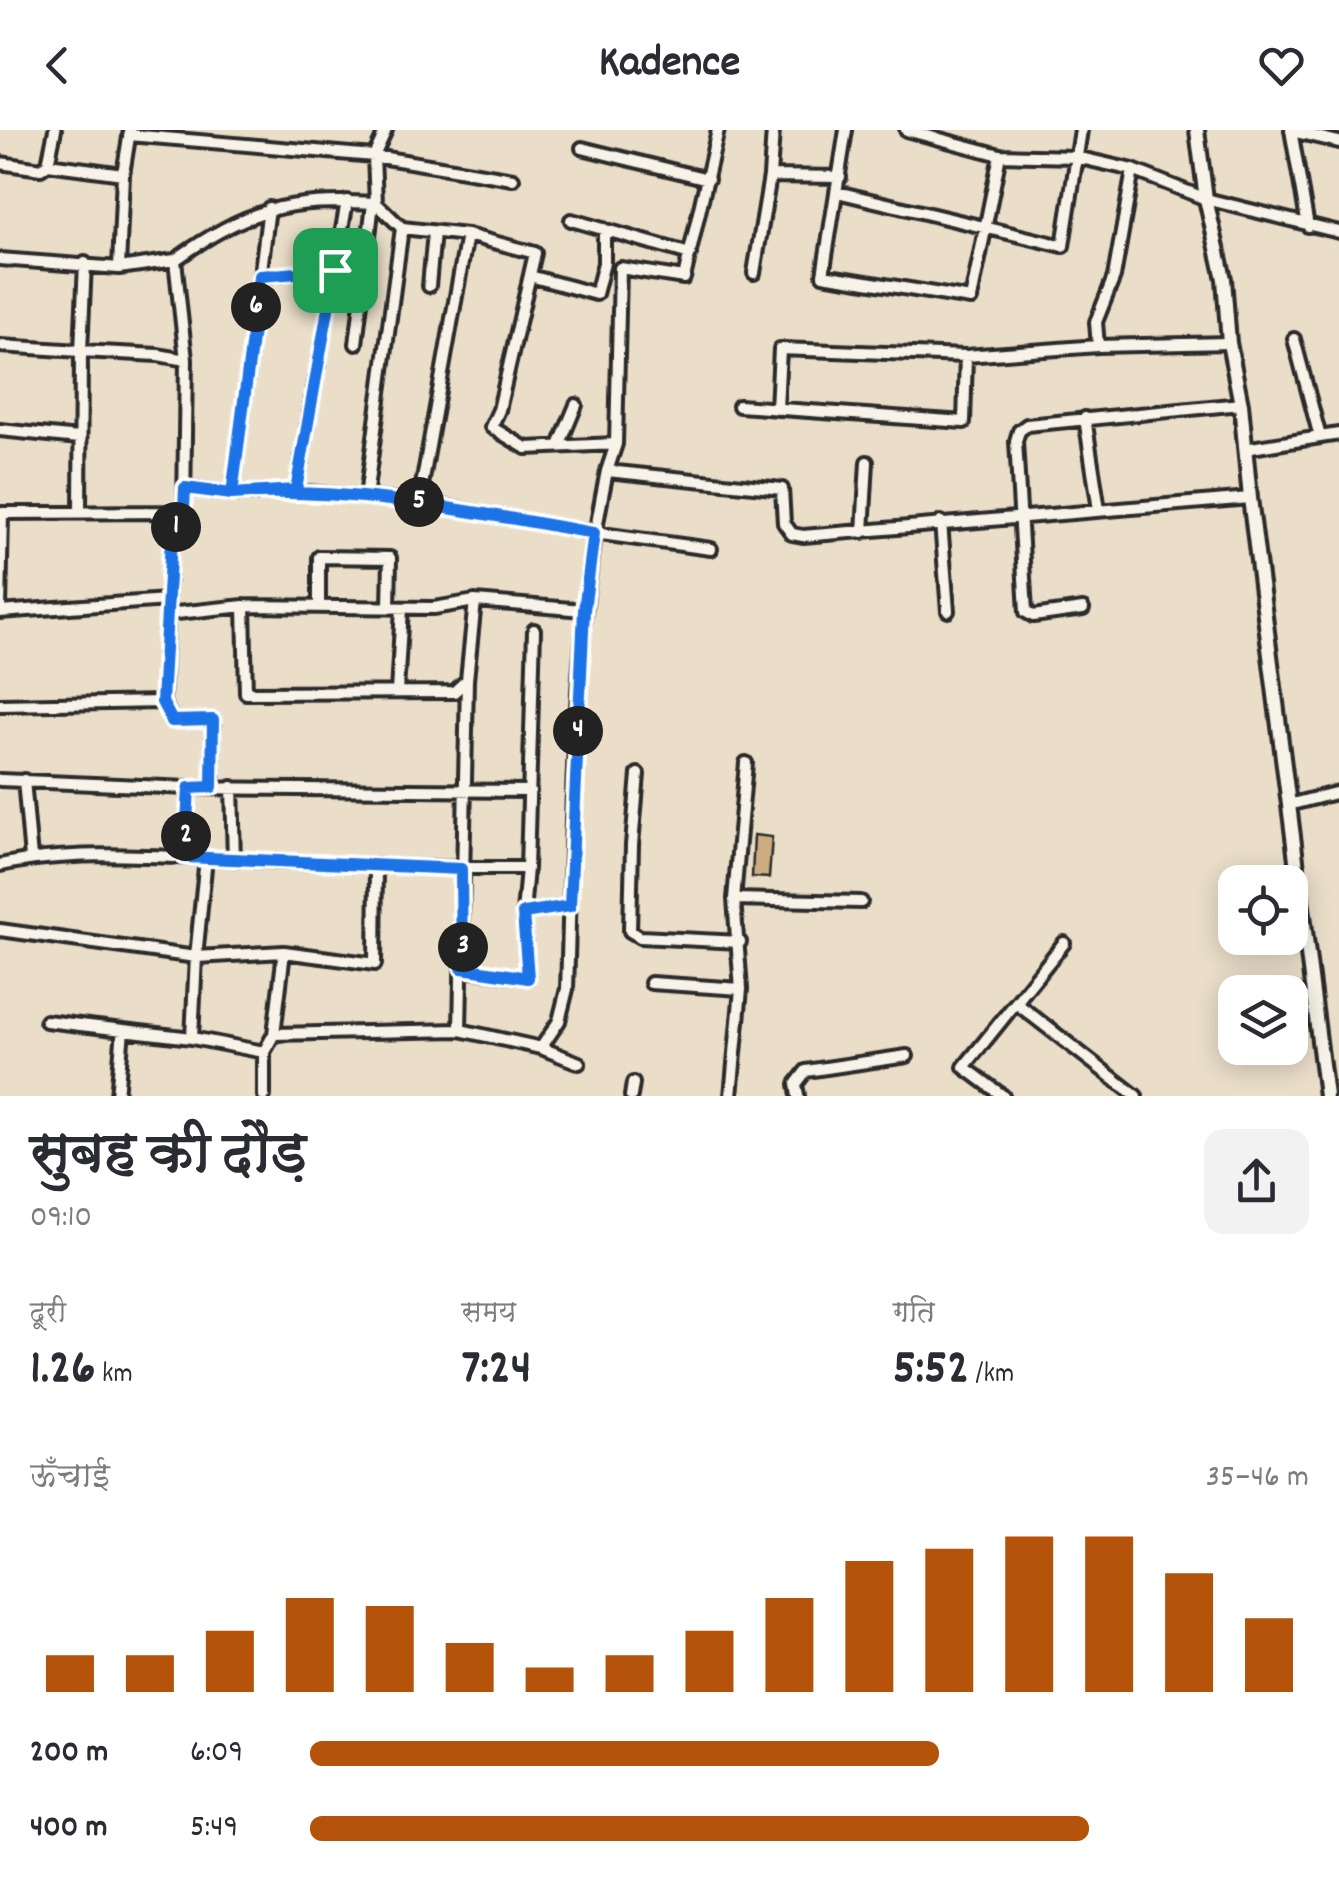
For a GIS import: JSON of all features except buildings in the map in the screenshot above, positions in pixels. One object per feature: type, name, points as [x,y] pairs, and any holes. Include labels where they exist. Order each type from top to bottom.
[{"type":"street","points":[[0,163],[41,169],[48,164],[55,130]]},
{"type":"street","points":[[356,344],[374,203],[374,156],[386,130]]},
{"type":"street","points":[[540,1048],[559,1021],[567,989],[584,610],[594,533],[616,444],[620,268],[684,278],[718,130]]},
{"type":"street","points":[[754,273],[770,176],[773,130]]},
{"type":"street","points":[[846,130],[823,276],[971,299],[1000,154]]},
{"type":"street","points":[[906,130],[959,136],[1000,154],[1076,157],[1133,170],[1206,198],[1339,232]]},
{"type":"street","points":[[837,192],[1062,246],[1082,130]]},
{"type":"street","points":[[1197,130],[1242,404],[1250,498],[1326,1096]]},
{"type":"street","points":[[1308,226],[1291,130],[1339,142]]},
{"type":"street","points":[[118,268],[122,174],[130,132],[374,156],[514,178]]},
{"type":"street","points":[[582,148],[708,179]]},
{"type":"street","points":[[48,164],[122,174]]},
{"type":"street","points":[[1098,346],[1096,322],[1114,276],[1133,170]]},
{"type":"street","points":[[770,176],[840,177]]},
{"type":"street","points":[[296,490],[347,201]]},
{"type":"street","points":[[0,259],[118,268],[175,260],[219,229],[268,208],[347,201],[374,203],[402,228],[466,235],[536,254],[500,410],[491,428],[526,448],[616,444]]},
{"type":"street","points":[[232,494],[268,208]]},
{"type":"street","points":[[571,220],[690,254]]},
{"type":"street","points":[[366,497],[402,228]]},
{"type":"street","points":[[530,276],[596,294],[604,264],[604,230]]},
{"type":"street","points":[[429,286],[434,232]]},
{"type":"street","points":[[419,502],[466,235]]},
{"type":"street","points":[[175,260],[186,360],[185,488],[184,509],[171,540],[162,702],[172,721],[213,720],[212,787]]},
{"type":"street","points":[[80,513],[85,263]]},
{"type":"street","points":[[260,276],[335,270]]},
{"type":"street","points":[[1294,339],[1320,437]]},
{"type":"street","points":[[777,409],[780,349],[966,356],[1229,342]]},
{"type":"street","points":[[0,346],[186,360]]},
{"type":"street","points":[[739,406],[964,422],[966,356]]},
{"type":"street","points":[[1084,609],[1033,616],[1026,612],[1016,441],[1019,430],[1027,425],[1084,418],[1242,404]]},
{"type":"street","points":[[559,446],[576,406]]},
{"type":"street","points":[[1084,418],[1099,510]]},
{"type":"street","points":[[0,430],[79,438]]},
{"type":"street","points":[[1245,448],[1339,434]]},
{"type":"street","points":[[863,532],[867,462]]},
{"type":"street","points":[[607,471],[782,488],[784,523],[792,534],[803,536],[1250,498]]},
{"type":"street","points":[[185,488],[232,494],[296,490],[419,502],[711,549]]},
{"type":"street","points":[[167,600],[0,611],[1,513],[184,509]]},
{"type":"street","points":[[941,522],[948,611]]},
{"type":"street","points":[[319,607],[320,557],[390,558],[389,608]]},
{"type":"street","points":[[167,614],[244,606],[434,608],[474,601],[584,610]]},
{"type":"street","points":[[460,1030],[467,680],[474,601]]},
{"type":"street","points":[[244,606],[246,693],[454,692],[467,680]]},
{"type":"street","points":[[397,692],[402,608]]},
{"type":"street","points":[[462,968],[528,978],[523,913],[534,630]]},
{"type":"street","points":[[0,705],[162,702]]},
{"type":"street","points":[[731,1096],[741,990],[734,899],[746,762]]},
{"type":"street","points":[[638,774],[630,931],[640,937],[740,942]]},
{"type":"street","points":[[0,780],[189,788],[530,792]]},
{"type":"street","points":[[24,780],[31,858]]},
{"type":"street","points":[[232,787],[234,860]]},
{"type":"street","points":[[185,857],[189,788]]},
{"type":"street","points":[[1288,805],[1339,792]]},
{"type":"street","points":[[0,865],[31,858],[185,857],[461,869],[527,868]]},
{"type":"street","points":[[192,1038],[206,858]]},
{"type":"street","points":[[0,930],[196,957],[284,952],[375,964],[376,866]]},
{"type":"street","points":[[734,899],[861,902]]},
{"type":"street","points":[[523,913],[570,906]]},
{"type":"street","points":[[1003,1096],[964,1067],[1064,943]]},
{"type":"street","points":[[264,1096],[264,1052],[274,1034],[284,952]]},
{"type":"street","points":[[650,983],[741,990]]},
{"type":"street","points":[[1016,1003],[1136,1096]]},
{"type":"street","points":[[46,1021],[192,1038],[264,1052]]},
{"type":"street","points":[[118,1096],[122,1030]]},
{"type":"street","points":[[274,1034],[460,1030],[540,1048],[579,1063]]},
{"type":"street","points":[[798,1096],[796,1084],[806,1071],[907,1056]]},
{"type":"street","points":[[631,1096],[633,1083]]},
{"type":"route","points":[[335,270],[260,276],[232,494],[296,490],[419,502],[594,533],[584,610],[570,906],[523,913],[528,978],[462,968],[461,869],[185,857],[189,788],[212,787],[213,720],[172,721],[162,702],[171,540],[184,509],[185,488],[232,494],[296,490],[335,270]]}]
